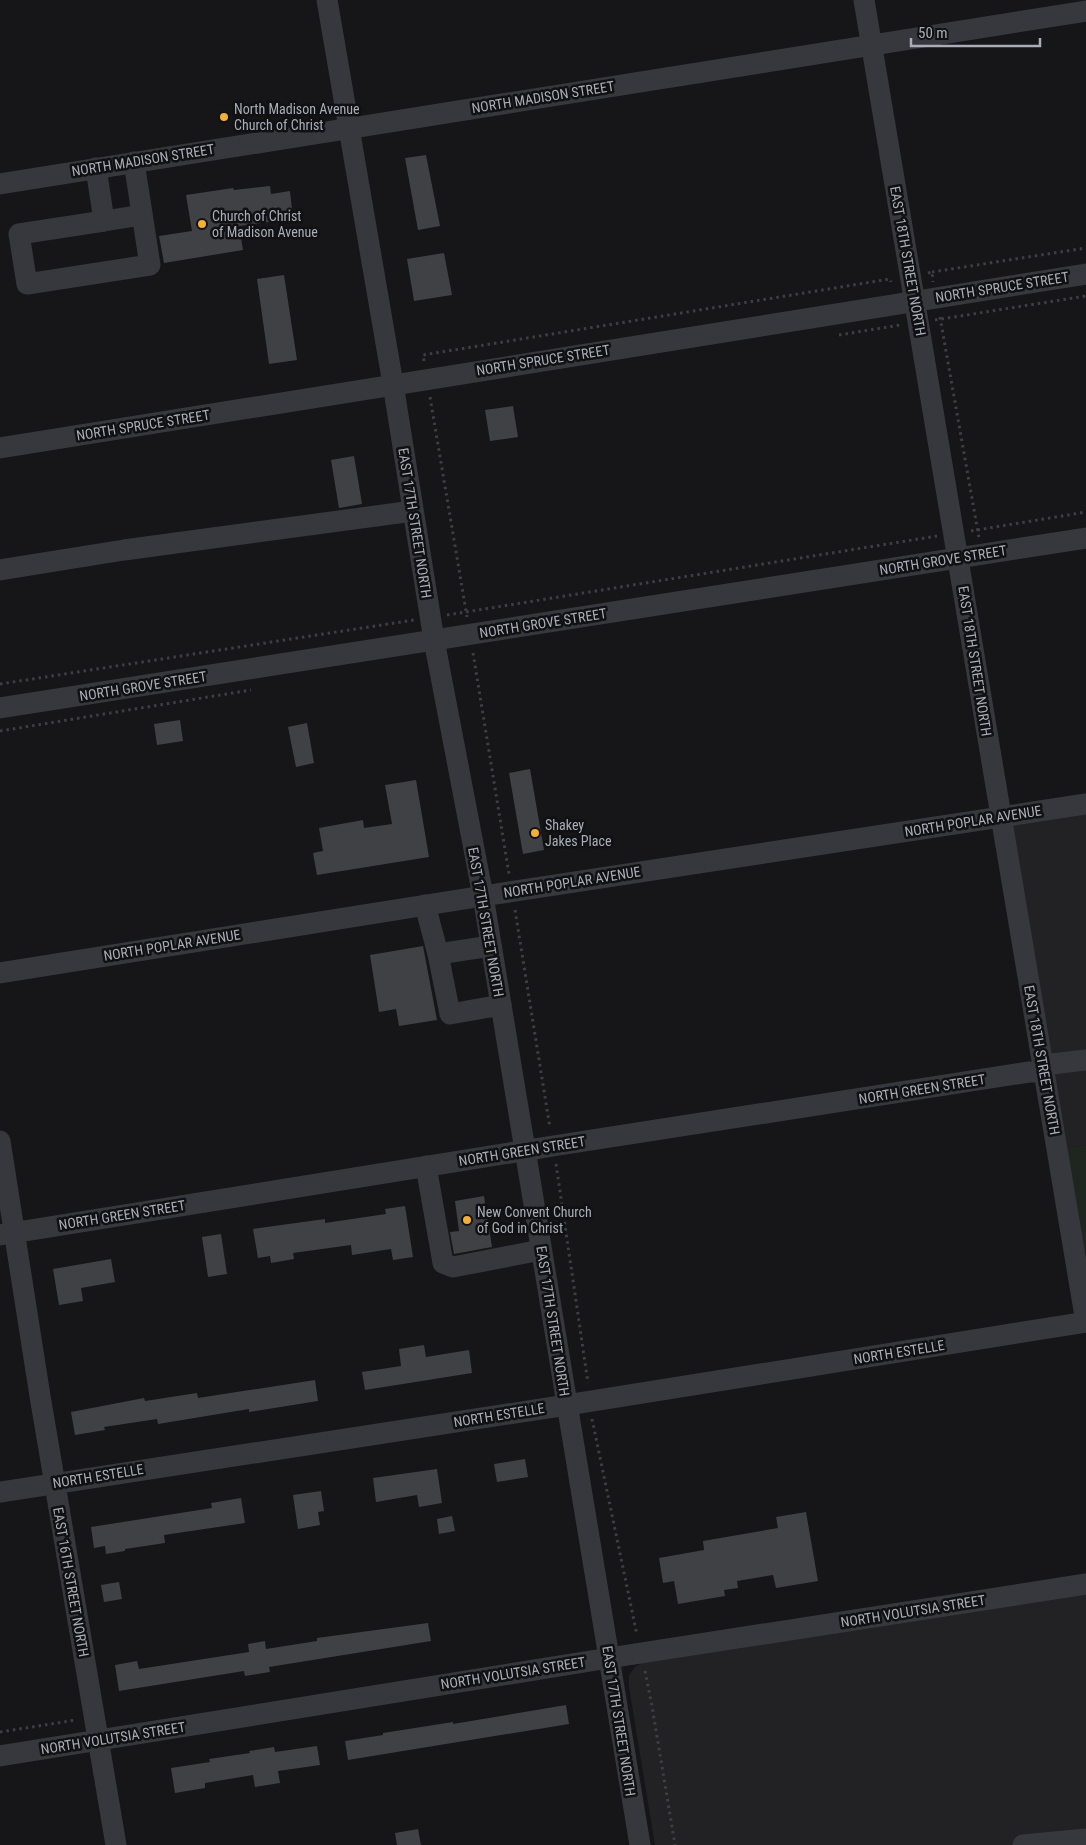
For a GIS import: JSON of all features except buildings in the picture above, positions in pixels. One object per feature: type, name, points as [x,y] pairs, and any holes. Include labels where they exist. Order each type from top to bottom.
[{"type":"street","name":"EAST 17TH STREET NORTH","points":[[327,0],[393,384],[430,618],[483,896],[640,1845]]},
{"type":"street","name":"EAST 18TH STREET NORTH","points":[[864,0],[872,46],[905,303],[958,558],[1086,1322]]},
{"type":"street","name":"NORTH MADISON STREET","points":[[0,184],[348,127],[1086,11]]},
{"type":"street","points":[[134,162],[150,265],[27,284],[19,234],[142,214]]},
{"type":"street","points":[[96,168],[104,221]]},
{"type":"street","name":"NORTH SPRUCE STREET","points":[[0,448],[393,384],[429,389],[905,303],[1086,274]]},
{"type":"street","points":[[0,570],[124,550],[413,511]]},
{"type":"street","name":"NORTH GROVE STREET","points":[[0,708],[1086,538]]},
{"type":"street","name":"NORTH POPLAR AVENUE","points":[[0,973],[425,905],[1086,804]]},
{"type":"street","points":[[425,905],[438,954],[450,1014],[501,1005]]},
{"type":"street","points":[[438,954],[491,946]]},
{"type":"street","name":"NORTH GREEN STREET","points":[[7,1234],[525,1150],[1029,1072],[1086,1060]]},
{"type":"street","name":"EAST 16TH STREET NORTH","points":[[0,1142],[7,1234],[55,1483],[116,1845]]},
{"type":"street","points":[[426,1166],[443,1263],[453,1266],[541,1250]]},
{"type":"street","name":"NORTH ESTELLE","points":[[0,1492],[567,1405],[1086,1322]]},
{"type":"street","name":"NORTH VOLUTSIA STREET","points":[[0,1756],[609,1658],[1086,1584]]},
{"type":"street","points":[[1023,1845],[1086,1839]]},
{"type":"path","points":[[932,272],[1086,248]]},
{"type":"path","points":[[675,1845],[652,1706],[594,1428],[553,1146],[423,355],[890,279],[905,303],[898,325]]},
{"type":"path","points":[[0,684],[430,618],[1086,512]]},
{"type":"path","points":[[0,731],[260,688]]},
{"type":"shaded area","points":[[1086,804],[1086,1145],[1058,1149],[1001,817]]},
{"type":"shaded area","points":[[1086,1145],[1086,1322],[1058,1149]]},
{"type":"shaded area","points":[[1086,1591],[1086,1845],[655,1845],[629,1687],[629,1675],[635,1667],[645,1661]]},
{"type":"place","name":"North Madison Avenue Church of Christ","points":[[224,117]]},
{"type":"place","name":"Church of Christ of Madison Avenue","points":[[202,224]]},
{"type":"place","name":"Shakey Jakes Place","points":[[535,833]]},
{"type":"place","name":"New Convent Church of God in Christ","points":[[467,1220]]}]
